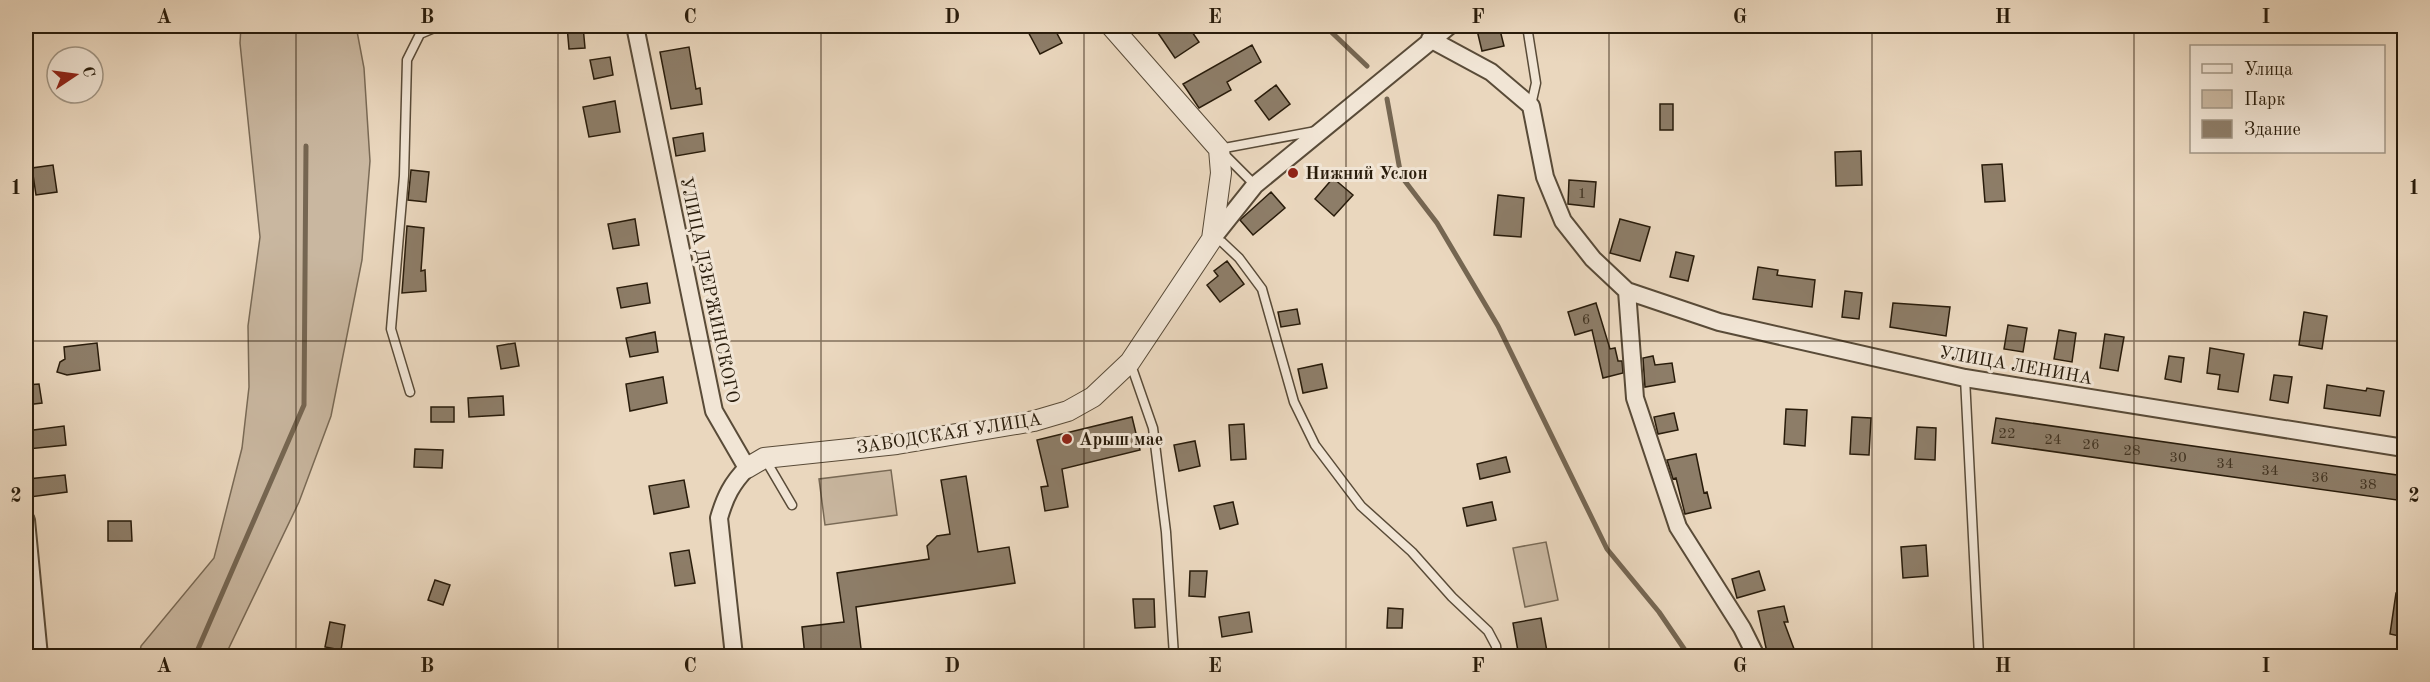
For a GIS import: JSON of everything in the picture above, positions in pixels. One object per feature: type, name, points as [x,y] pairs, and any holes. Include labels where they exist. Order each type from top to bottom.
[{"type":"street","name":"УЛИЦА ДЗЕРЖИНСКОГО","points":[[635,26],[714,411],[747,468]]},
{"type":"street","points":[[1112,26],[1219,149]]},
{"type":"street","points":[[1212,238],[1255,185],[1430,39],[1449,26]]},
{"type":"street","points":[[1430,39],[1491,72],[1531,106],[1545,177],[1563,221],[1593,259],[1627,291],[1635,398],[1678,527],[1743,628],[1756,657]]},
{"type":"street","name":"ЗАВОДСКАЯ УЛИЦА","points":[[747,468],[765,458],[897,444],[1034,421],[1068,411],[1093,397],[1130,363],[1212,238],[1221,173],[1219,149]]},
{"type":"street","name":"УЛИЦА ЛЕНИНА","points":[[1627,291],[1719,322],[1965,378],[2404,448]]},
{"type":"street","points":[[734,657],[719,518],[725,496],[734,481],[747,468]]},
{"type":"street","points":[[26,520],[39,657]]},
{"type":"lane","points":[[410,392],[391,329],[404,176],[407,60],[420,34],[439,26]]},
{"type":"lane","points":[[1527,26],[1536,83],[1531,106]]},
{"type":"lane","points":[[1219,149],[1319,131]]},
{"type":"lane","points":[[1219,149],[1255,185]]},
{"type":"lane","points":[[1212,238],[1222,242],[1239,258],[1262,289],[1294,402],[1315,445],[1361,506],[1412,552],[1452,597],[1488,631],[1496,646],[1497,657]]},
{"type":"lane","points":[[1130,363],[1153,428],[1166,532],[1174,657]]},
{"type":"lane","points":[[1965,378],[1979,657]]},
{"type":"lane","points":[[765,458],[792,505]]},
{"type":"green space","points":[[241,26],[356,26],[364,68],[370,161],[362,260],[331,416],[299,502],[225,656],[139,656],[141,646],[214,558],[242,448],[249,387],[248,326],[260,237],[240,43]]},
{"type":"green space","points":[[891,470],[897,515],[825,525],[819,479]]},
{"type":"green space","points":[[1546,542],[1558,600],[1525,607],[1513,548]]},
{"type":"building","points":[[567,26],[583,26],[585,48],[569,49]]},
{"type":"building","points":[[1025,26],[1053,26],[1062,43],[1040,54]]},
{"type":"building","points":[[1170,26],[1188,26],[1199,42],[1175,58],[1158,33]]},
{"type":"building","points":[[1476,26],[1499,26],[1504,46],[1482,51]]},
{"type":"building","points":[[1252,45],[1261,62],[1227,82],[1231,90],[1199,108],[1183,84]]},
{"type":"building","points":[[689,47],[696,89],[700,88],[702,104],[671,109],[660,52]]},
{"type":"building","points":[[610,57],[613,75],[594,79],[590,60]]},
{"type":"building","points":[[1276,85],[1290,104],[1269,120],[1255,101]]},
{"type":"building","points":[[615,101],[620,132],[589,137],[583,107]]},
{"type":"building","points":[[1660,104],[1673,104],[1673,130],[1660,130]]},
{"type":"building","points":[[703,133],[705,151],[676,156],[673,138]]},
{"type":"building","points":[[1861,151],[1862,185],[1836,186],[1835,152]]},
{"type":"building","points":[[2002,164],[2005,201],[1985,202],[1982,165]]},
{"type":"building","points":[[53,165],[57,192],[36,195],[32,168]]},
{"type":"building","points":[[411,170],[429,172],[426,202],[408,200]]},
{"type":"building","points":[[1333,178],[1353,195],[1334,216],[1315,199]]},
{"type":"building","points":[[1569,180],[1596,182],[1594,207],[1568,204]]},
{"type":"building","points":[[1271,192],[1285,208],[1253,235],[1240,220]]},
{"type":"building","points":[[1498,195],[1524,198],[1521,237],[1494,235]]},
{"type":"building","points":[[635,219],[639,245],[613,249],[608,224]]},
{"type":"building","points":[[1620,219],[1650,227],[1640,261],[1610,253]]},
{"type":"building","points":[[407,226],[424,228],[421,271],[425,270],[426,291],[402,293]]},
{"type":"building","points":[[1676,252],[1694,256],[1688,281],[1670,277]]},
{"type":"building","points":[[1227,261],[1244,284],[1220,302],[1207,285],[1218,276],[1214,271]]},
{"type":"building","points":[[1758,267],[1778,270],[1777,275],[1815,280],[1812,307],[1753,299]]},
{"type":"building","points":[[647,283],[650,303],[621,308],[617,288]]},
{"type":"building","points":[[1845,291],[1862,293],[1859,319],[1842,317]]},
{"type":"building","points":[[1596,303],[1610,349],[1615,348],[1618,361],[1622,361],[1623,373],[1603,378],[1592,330],[1575,335],[1568,312]]},
{"type":"building","points":[[1893,303],[1950,307],[1946,336],[1890,327]]},
{"type":"building","points":[[1297,309],[1300,324],[1281,327],[1278,312]]},
{"type":"building","points":[[2304,312],[2327,316],[2322,349],[2299,345]]},
{"type":"building","points":[[2008,325],[2027,328],[2023,352],[2004,349]]},
{"type":"building","points":[[2059,330],[2076,333],[2072,362],[2054,359]]},
{"type":"building","points":[[655,332],[658,352],[630,357],[626,338]]},
{"type":"building","points":[[2105,334],[2124,337],[2118,371],[2100,368]]},
{"type":"building","points":[[97,343],[100,370],[67,375],[57,372],[60,362],[65,359],[64,347]]},
{"type":"building","points":[[515,343],[519,366],[501,369],[497,346]]},
{"type":"building","points":[[2210,348],[2244,354],[2238,392],[2218,389],[2220,375],[2207,373]]},
{"type":"building","points":[[1653,356],[1655,365],[1672,363],[1675,382],[1645,387],[1643,358]]},
{"type":"building","points":[[2169,356],[2184,358],[2181,382],[2165,379]]},
{"type":"building","points":[[1322,364],[1327,388],[1303,393],[1298,369]]},
{"type":"building","points":[[2274,375],[2292,377],[2288,403],[2270,400]]},
{"type":"building","points":[[663,377],[667,403],[630,411],[626,384]]},
{"type":"building","points":[[39,384],[42,403],[26,405],[26,385]]},
{"type":"building","points":[[2327,385],[2366,391],[2367,388],[2384,391],[2380,416],[2324,408]]},
{"type":"building","points":[[503,396],[504,415],[469,417],[468,398]]},
{"type":"building","points":[[431,407],[454,407],[454,422],[431,422]]},
{"type":"building","points":[[1786,409],[1807,410],[1805,446],[1784,444]]},
{"type":"building","points":[[1674,413],[1678,430],[1658,434],[1654,417]]},
{"type":"building","points":[[1132,417],[1140,450],[1062,469],[1068,507],[1045,511],[1041,487],[1048,486],[1037,440]]},
{"type":"building","points":[[1852,417],[1871,418],[1869,455],[1850,454]]},
{"type":"building","points":[[1996,418],[2404,476],[2404,501],[1992,443]]},
{"type":"building","points":[[1244,424],[1246,459],[1231,460],[1229,425]]},
{"type":"building","points":[[64,426],[66,445],[28,449],[26,431]]},
{"type":"building","points":[[1917,427],[1936,428],[1935,460],[1915,459]]},
{"type":"building","points":[[1195,441],[1200,466],[1179,471],[1174,445]]},
{"type":"building","points":[[415,449],[443,450],[442,468],[414,467]]},
{"type":"building","points":[[1696,454],[1704,493],[1707,492],[1711,508],[1685,514],[1676,478],[1673,479],[1667,460]]},
{"type":"building","points":[[1506,457],[1510,472],[1480,479],[1477,464]]},
{"type":"building","points":[[65,475],[67,492],[30,497],[28,479]]},
{"type":"building","points":[[966,476],[978,552],[1009,547],[1015,583],[856,607],[862,657],[805,657],[802,627],[844,622],[837,573],[929,559],[927,546],[937,536],[950,534],[941,480]]},
{"type":"building","points":[[684,480],[689,507],[654,514],[649,486]]},
{"type":"building","points":[[1233,502],[1238,524],[1220,529],[1214,506]]},
{"type":"building","points":[[1492,502],[1496,520],[1467,526],[1463,508]]},
{"type":"building","points":[[108,521],[131,521],[132,541],[108,541]]},
{"type":"building","points":[[1926,545],[1928,576],[1903,578],[1901,547]]},
{"type":"building","points":[[689,550],[695,583],[675,586],[670,553]]},
{"type":"building","points":[[1190,571],[1207,571],[1205,597],[1189,596]]},
{"type":"building","points":[[1759,571],[1765,590],[1737,598],[1732,579]]},
{"type":"building","points":[[435,580],[450,585],[443,605],[428,600]]},
{"type":"building","points":[[2396,593],[2404,594],[2404,637],[2390,634]]},
{"type":"building","points":[[1133,599],[1154,599],[1155,627],[1135,628]]},
{"type":"building","points":[[1784,606],[1788,622],[1784,622],[1797,657],[1768,657],[1758,611]]},
{"type":"building","points":[[1388,608],[1403,609],[1402,628],[1387,628]]},
{"type":"building","points":[[1249,612],[1252,632],[1222,637],[1219,617]]},
{"type":"building","points":[[1541,618],[1548,657],[1519,657],[1513,623]]},
{"type":"building","points":[[330,622],[345,625],[341,650],[325,647]]},
{"type":"waterway","points":[[1325,26],[1367,66]]},
{"type":"waterway","points":[[1387,99],[1401,176],[1437,223],[1498,326],[1607,549],[1659,612],[1689,656]]},
{"type":"waterway","points":[[195,656],[304,405],[306,146]]},
{"type":"place","name":"Нижний Услон","points":[[1293,173]]},
{"type":"place","name":"Арыш мае","points":[[1067,439]]}]
